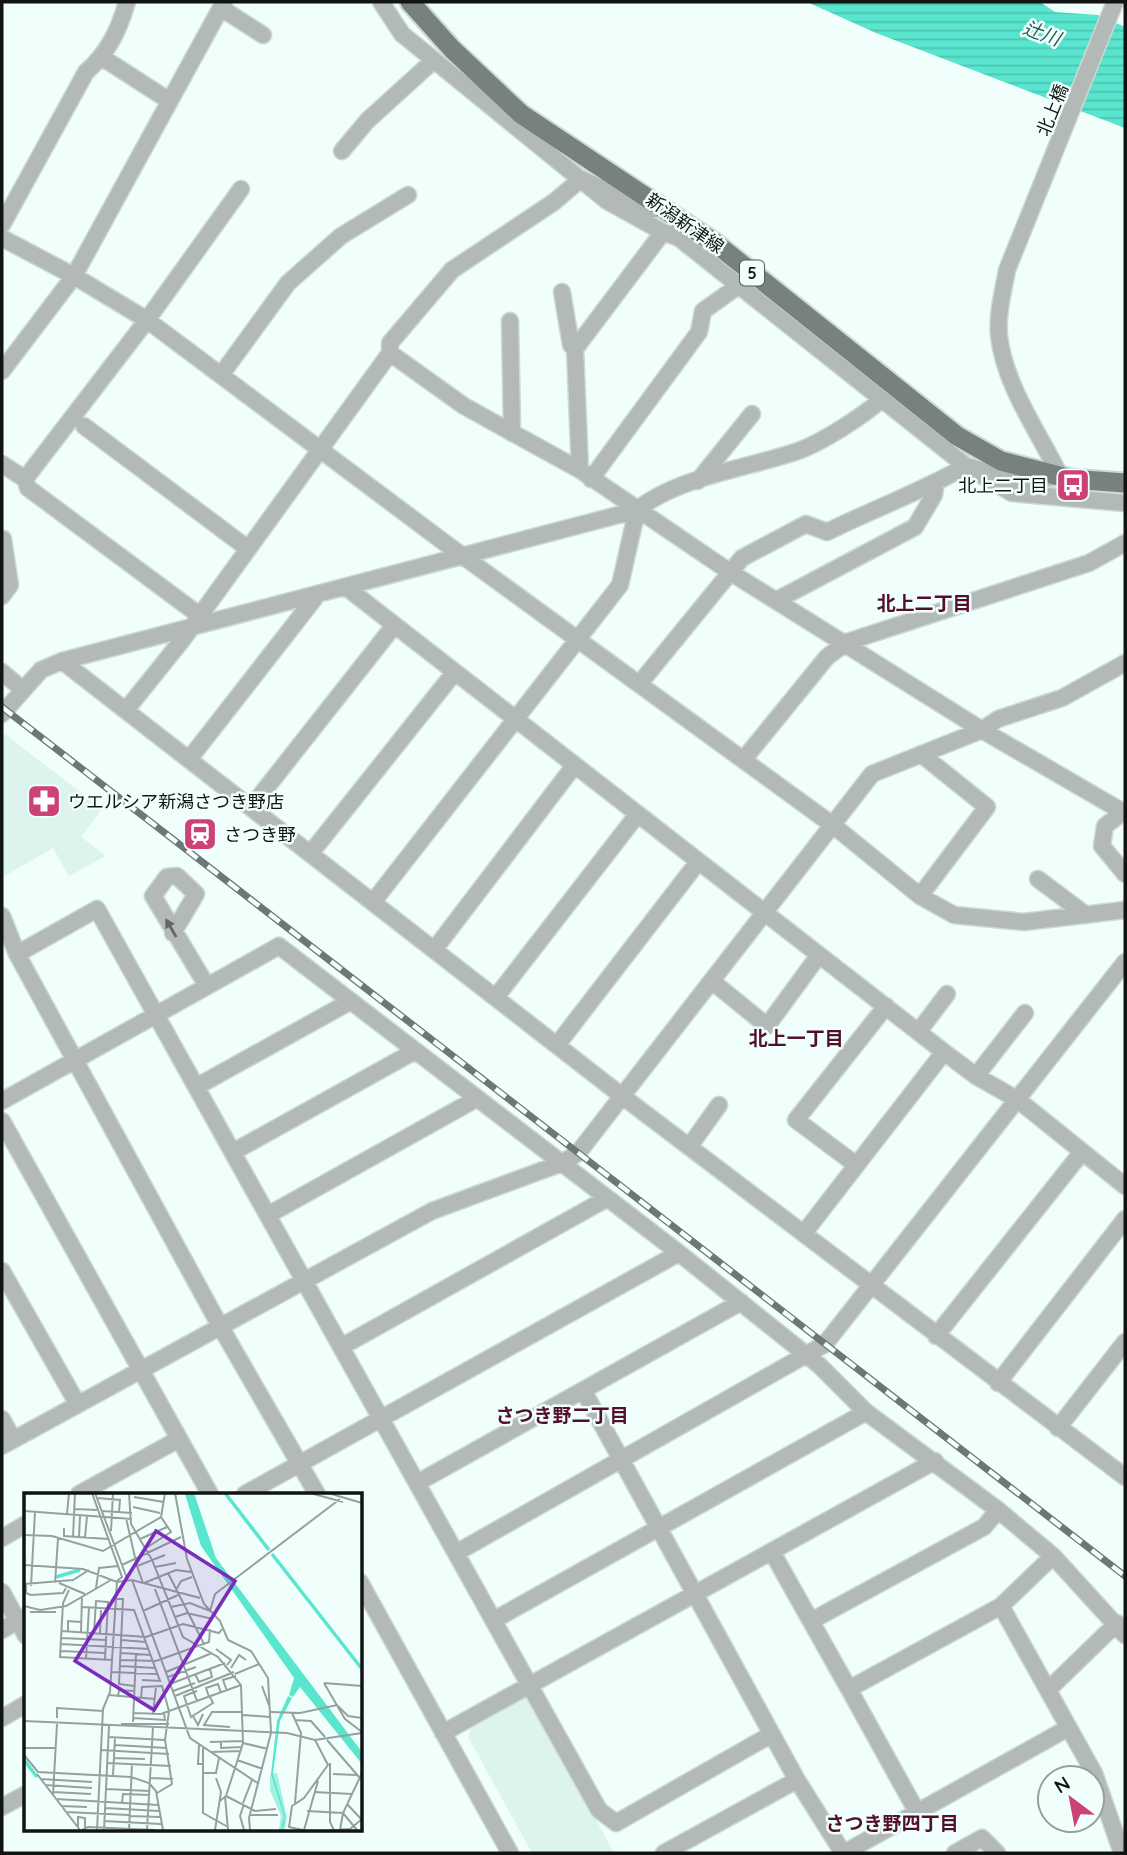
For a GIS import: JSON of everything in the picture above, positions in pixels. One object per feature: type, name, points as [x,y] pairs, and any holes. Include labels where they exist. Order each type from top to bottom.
[{"type":"main road","name":"新潟新津線","points":[[410,2],[452,49],[521,114],[715,243],[957,436],[1001,461],[1066,477],[1125,484]]},
{"type":"street","points":[[2,225],[86,72],[103,58],[121,22],[127,2]]},
{"type":"street","points":[[382,2],[402,34],[607,201],[679,238],[966,466],[1012,493],[1125,503]]},
{"type":"street","name":"北上橋","points":[[1066,477],[1006,369],[999,334],[999,309],[1007,271],[1115,2]]},
{"type":"street","points":[[2,370],[74,276],[168,100],[223,5],[263,35]]},
{"type":"street","points":[[103,58],[168,100]]},
{"type":"street","points":[[342,150],[367,121],[433,61]]},
{"type":"street","points":[[581,179],[649,209],[666,209]]},
{"type":"street","points":[[126,710],[390,353],[390,343],[452,270],[554,202],[581,179]]},
{"type":"street","points":[[25,479],[147,320],[241,190]]},
{"type":"street","points":[[221,375],[288,283],[341,236],[408,195]]},
{"type":"street","points":[[575,349],[663,232]]},
{"type":"street","points":[[2,238],[74,276],[147,320],[834,826],[920,896],[954,915],[1024,922],[1125,911]]},
{"type":"street","points":[[586,474],[699,332],[703,311],[738,286]]},
{"type":"street","points":[[562,292],[571,345],[575,349],[586,474]]},
{"type":"street","points":[[510,321],[512,433]]},
{"type":"street","points":[[390,353],[464,406],[586,474],[730,572],[847,642],[982,730],[1124,813],[1105,826],[1102,846],[1125,874]]},
{"type":"street","points":[[2,714],[41,670],[62,661],[195,620],[347,588],[637,510],[646,503],[698,481],[801,450],[881,400]]},
{"type":"street","points":[[698,481],[752,414]]},
{"type":"street","points":[[84,426],[247,548]]},
{"type":"street","points":[[2,464],[25,479],[28,488],[195,620]]},
{"type":"street","points":[[640,683],[742,558],[806,524],[827,532],[880,505],[936,483],[966,466],[1025,482],[1066,477],[1125,495]]},
{"type":"street","points":[[777,600],[915,527],[934,495],[936,483]]},
{"type":"street","points":[[373,902],[514,720],[581,640],[620,585],[637,510]]},
{"type":"street","points":[[2,596],[10,585],[3,539]]},
{"type":"street","points":[[744,760],[827,657],[847,642],[1089,563],[1125,543]]},
{"type":"street","points":[[347,588],[393,627],[944,1052],[976,1076],[1018,1100],[1125,1186]]},
{"type":"street","points":[[190,758],[318,594]]},
{"type":"street","points":[[252,806],[393,627]]},
{"type":"street","points":[[62,661],[870,1286],[1058,1428],[1124,1474]]},
{"type":"street","points":[[2,1419],[7,1443],[432,1211],[562,1163],[578,1153],[872,774],[982,730],[998,719],[1062,698],[1125,663]]},
{"type":"street","points":[[2,672],[22,689]]},
{"type":"street","points":[[310,854],[454,673]]},
{"type":"street","points":[[920,896],[988,807],[921,754]]},
{"type":"street","points":[[434,950],[574,766]]},
{"type":"street","points":[[496,997],[636,815]]},
{"type":"street","points":[[557,1045],[698,862]]},
{"type":"street","points":[[1038,879],[1086,915]]},
{"type":"street","points":[[17,954],[97,909],[599,1810],[616,1824],[772,1734]]},
{"type":"street","points":[[2,916],[17,954],[220,1326],[316,1493]]},
{"type":"street","points":[[173,933],[207,986]]},
{"type":"street","points":[[2,1101],[279,946],[606,1199],[679,1252],[808,1356],[866,1412],[935,1461],[1054,1556],[1121,1629],[1049,1689]]},
{"type":"street","points":[[713,982],[767,1026],[819,955]]},
{"type":"street","points":[[456,1553],[808,1356],[830,1338],[1125,962]]},
{"type":"street","points":[[919,1031],[947,994]]},
{"type":"street","points":[[196,1087],[351,1001]]},
{"type":"street","points":[[855,1164],[796,1120],[886,1006]]},
{"type":"street","points":[[976,1076],[1025,1013]]},
{"type":"street","points":[[233,1152],[415,1051]]},
{"type":"street","points":[[804,1233],[944,1052]]},
{"type":"street","points":[[268,1215],[476,1099]]},
{"type":"street","points":[[689,1147],[719,1105]]},
{"type":"street","points":[[2,1121],[209,1493]]},
{"type":"street","points":[[936,1336],[1082,1152]]},
{"type":"street","points":[[341,1347],[606,1199]]},
{"type":"street","points":[[998,1383],[1125,1219]]},
{"type":"street","points":[[247,1493],[679,1252]]},
{"type":"street","points":[[2,1271],[77,1403]]},
{"type":"street","points":[[417,1483],[741,1302]]},
{"type":"street","points":[[1058,1428],[1125,1342]]},
{"type":"street","points":[[583,1390],[797,1780],[843,1853],[1068,1728]]},
{"type":"street","points":[[494,1620],[866,1412]]},
{"type":"street","points":[[81,1493],[179,1439]]},
{"type":"street","points":[[443,1733],[935,1461]]},
{"type":"street","points":[[811,1621],[984,1527],[998,1510]]},
{"type":"street","points":[[2,1538],[24,1525]]},
{"type":"street","points":[[772,1552],[917,1812]]},
{"type":"street","points":[[849,1689],[1001,1606],[1054,1556]]},
{"type":"street","points":[[2,1592],[22,1619],[2,1630]]},
{"type":"street","points":[[365,1604],[443,1733],[510,1853]]},
{"type":"street","points":[[1001,1606],[1094,1773],[1119,1852]]},
{"type":"street","points":[[2,1718],[24,1705]]},
{"type":"street","points":[[664,1853],[797,1780]]},
{"type":"street","points":[[2,1807],[24,1795]]},
{"type":"street","points":[[955,1853],[982,1838],[997,1853]]},
{"type":"shaded area","points":[[5,734],[102,809],[81,837],[106,856],[69,876],[53,848],[3,877],[2,737]]},
{"type":"shaded area","points":[[524,1698],[529,1700],[561,1755],[614,1853],[532,1853],[468,1737],[471,1728]]},
{"type":"water","name":"辻川","points":[[807,2],[1040,2],[1055,12],[1098,15],[1125,27],[1125,128],[876,33]]},
{"type":"railway","points":[[2,707],[1125,1576]]},
{"type":"place","name":"北上二丁目","points":[[1073,485]]},
{"type":"place","name":"ウエルシア新潟さつき野店","points":[[44,801]]},
{"type":"place","name":"さつき野","points":[[200,834]]},
{"type":"district","name":"北上二丁目","points":[[924,603]]},
{"type":"district","name":"北上一丁目","points":[[796,1038]]},
{"type":"district","name":"さつき野二丁目","points":[[562,1415]]},
{"type":"district","name":"さつき野四丁目","points":[[892,1823]]}]
